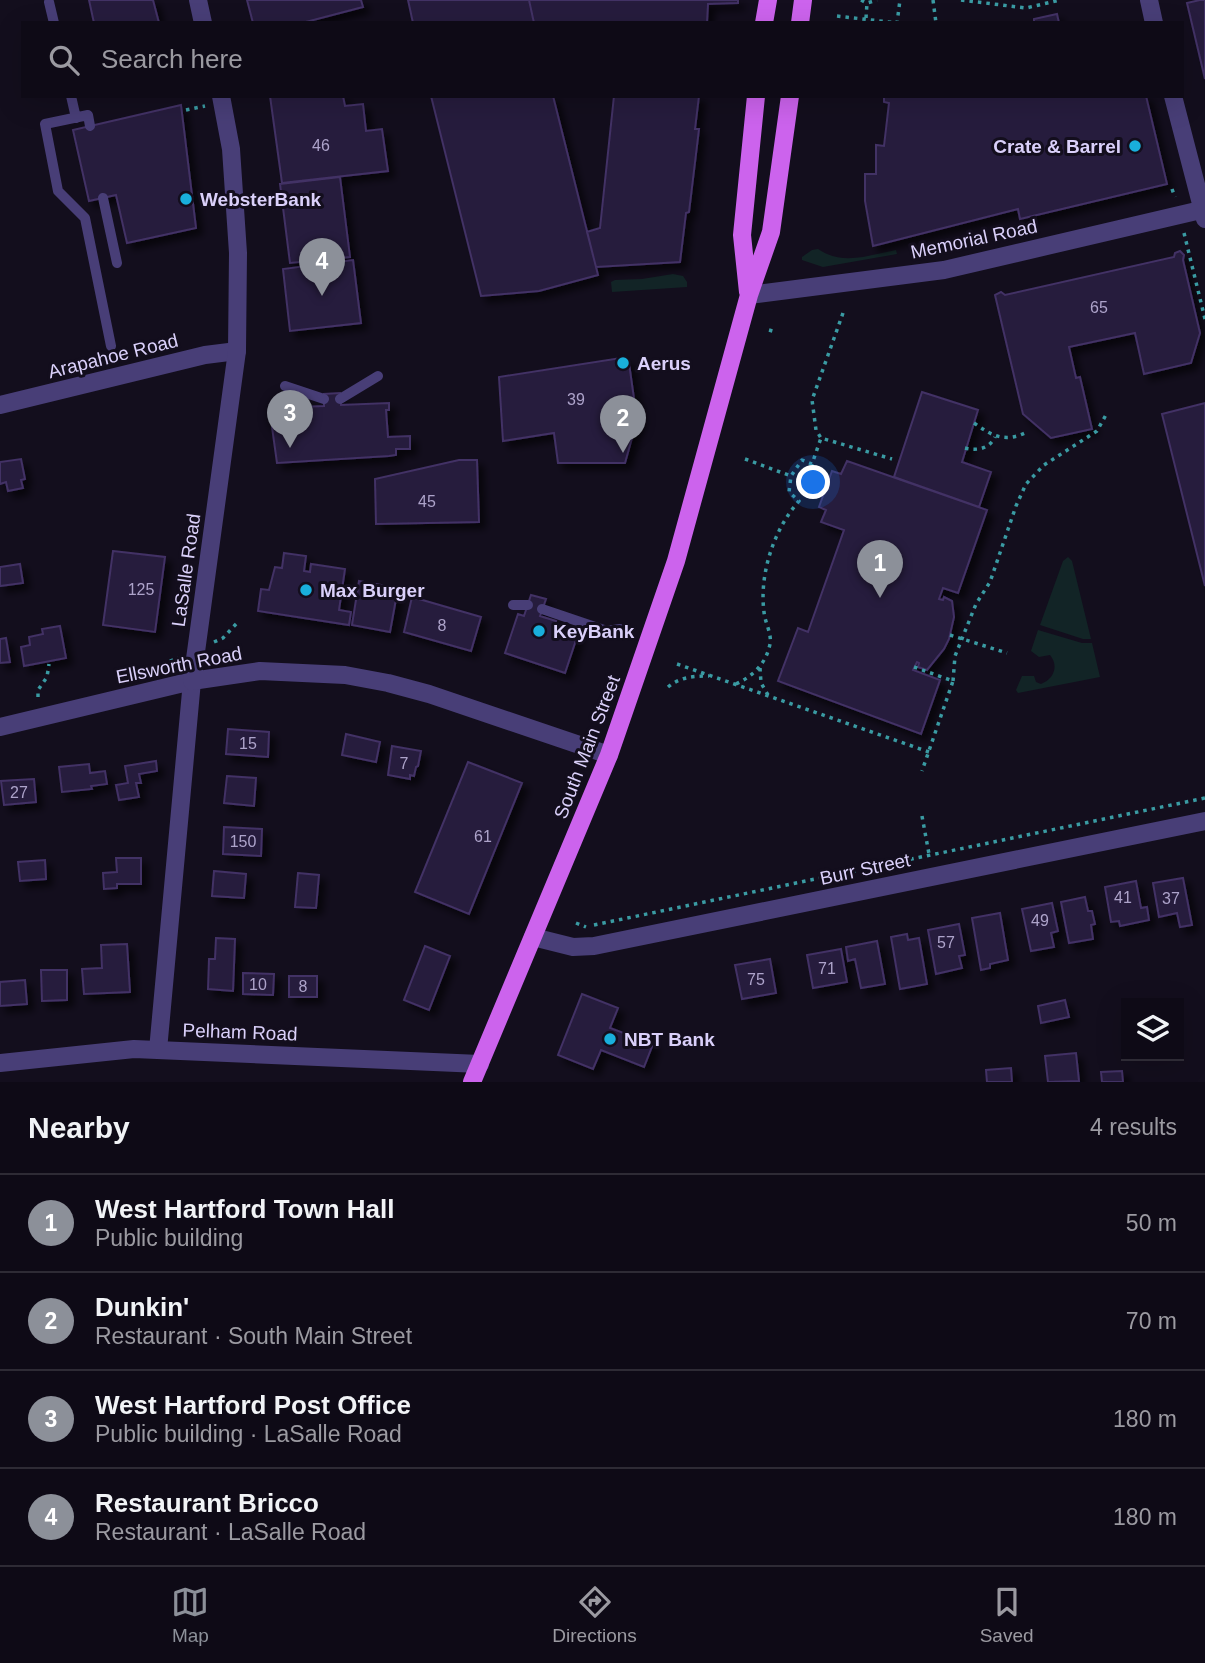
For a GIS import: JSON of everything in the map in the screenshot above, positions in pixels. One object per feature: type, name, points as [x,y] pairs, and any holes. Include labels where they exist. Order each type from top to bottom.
[{"type":"main road","points":[[764,21],[768,0]]},
{"type":"main road","points":[[800,21],[803,0]]},
{"type":"main road","name":"South Main Street","points":[[749,295],[742,235],[756,98]]},
{"type":"main road","name":"South Main Street","points":[[472,1082],[609,755],[677,561],[749,295],[771,232],[790,98]]},
{"type":"street","points":[[198,0],[203,21]]},
{"type":"street","points":[[1149,0],[1154,21]]},
{"type":"street","name":"LaSalle Road","points":[[158,1050],[192,681],[237,351],[238,253],[231,149],[221,98]]},
{"type":"street","points":[[1175,98],[1204,212]]},
{"type":"street","name":"Memorial Road","points":[[749,295],[944,270],[1204,212]]},
{"type":"street","name":"Arapahoe Road","points":[[0,405],[205,355],[237,351]]},
{"type":"street","name":"Ellsworth Road","points":[[0,727],[192,681],[260,671],[345,675],[387,683],[429,694],[609,755]]},
{"type":"street","name":"Burr Street","points":[[533,937],[573,947],[594,946],[1205,821]]},
{"type":"street","name":"Pelham Road","points":[[0,1063],[134,1049],[480,1064]]},
{"type":"lane","points":[[49,2],[54,21]]},
{"type":"lane","points":[[71,98],[76,118]]},
{"type":"lane","points":[[89,120],[76,118],[46,124],[58,191],[85,218],[111,346]]},
{"type":"lane","points":[[103,198],[117,263]]},
{"type":"lane","points":[[340,398],[378,376]]},
{"type":"lane","points":[[285,386],[324,399]]},
{"type":"lane","points":[[513,605],[528,605]]},
{"type":"lane","points":[[542,610],[607,631],[620,629]]},
{"type":"path","points":[[861,0],[867,3],[877,0]]},
{"type":"path","points":[[898,21],[900,0]]},
{"type":"path","points":[[933,0],[936,21]]},
{"type":"path","points":[[961,0],[1026,8],[1060,0]]},
{"type":"path","points":[[866,19],[867,3]]},
{"type":"path","points":[[837,16],[882,21]]},
{"type":"path","points":[[1172,189],[1176,199]]},
{"type":"path","points":[[1184,231],[1205,319]]},
{"type":"path","points":[[843,313],[812,400],[816,430],[821,438],[892,459]]},
{"type":"path","points":[[769,330],[776,332]]},
{"type":"path","points":[[922,771],[953,681],[955,656],[976,604],[990,582],[1026,484],[1044,465],[1097,430],[1108,413]]},
{"type":"path","points":[[974,423],[995,437],[1009,438],[1027,432]]},
{"type":"path","points":[[965,447],[982,449],[995,437]]},
{"type":"path","points":[[736,684],[749,678],[760,668],[770,645],[764,613],[765,572],[783,522],[799,501],[789,492],[791,476],[802,460],[812,464],[821,438]]},
{"type":"path","points":[[745,459],[791,476]]},
{"type":"path","points":[[950,635],[1007,653]]},
{"type":"path","points":[[38,697],[38,690],[47,677],[49,664]]},
{"type":"path","points":[[677,664],[929,752]]},
{"type":"path","points":[[914,667],[953,681]]},
{"type":"path","points":[[760,668],[761,683],[768,696]]},
{"type":"path","points":[[668,687],[675,681],[689,677],[713,676]]},
{"type":"path","points":[[576,923],[586,927],[1205,798]]},
{"type":"path","points":[[922,816],[929,854]]},
{"type":"shaded area","points":[[818,249],[827,254],[847,258],[896,250],[897,254],[823,267],[802,260],[802,257],[812,250]]},
{"type":"shaded area","points":[[673,274],[683,276],[687,287],[612,292],[611,282],[615,280]]},
{"type":"shaded area","points":[[1068,557],[1072,561],[1091,639],[1083,639],[1040,625],[1063,561]]},
{"type":"shaded area","points":[[1038,630],[1082,643],[1092,643],[1100,677],[1018,693],[1016,690],[1022,676],[1034,676],[1036,682],[1041,684],[1054,672],[1050,655],[1039,657],[1031,651]]},
{"type":"building","points":[[89,0],[153,0],[158,21],[94,21]]},
{"type":"building","points":[[247,0],[361,0],[363,7],[310,21],[252,21]]},
{"type":"building","points":[[408,0],[529,0],[534,21],[413,21]]},
{"type":"building","points":[[529,0],[738,0],[738,3],[708,4],[707,21],[534,21]]},
{"type":"building","points":[[1205,0],[1205,79],[1187,3]]},
{"type":"building","points":[[1057,14],[1059,21],[1034,21]]},
{"type":"building","points":[[270,98],[343,98],[345,106],[363,104],[366,131],[382,129],[388,171],[282,183]]},
{"type":"building","points":[[432,98],[554,98],[598,275],[539,291],[481,296]]},
{"type":"building","points":[[614,98],[699,98],[695,129],[699,129],[680,262],[596,267],[587,232],[600,228]]},
{"type":"building","points":[[884,98],[1146,98],[1167,184],[1020,219],[1018,209],[873,246],[865,201],[865,174],[876,174],[876,145],[884,146],[889,103],[884,102]]},
{"type":"building","points":[[181,105],[196,228],[127,243],[116,195],[89,201],[73,130]]},
{"type":"building","points":[[340,177],[350,257],[290,263],[280,184]]},
{"type":"building","points":[[1180,251],[1184,255],[1200,333],[1191,363],[1144,374],[1135,333],[1069,347],[1076,378],[1080,377],[1092,429],[1051,438],[1023,414],[995,295],[1174,257],[1175,253]]},
{"type":"building","points":[[353,260],[361,323],[290,331],[283,269]]},
{"type":"building","points":[[621,358],[629,363],[637,420],[625,463],[558,463],[554,433],[503,441],[499,377]]},
{"type":"building","points":[[922,392],[978,410],[962,462],[991,472],[979,507],[894,477]]},
{"type":"building","points":[[340,393],[341,405],[389,403],[389,410],[386,410],[388,437],[410,436],[410,449],[396,449],[396,455],[389,456],[277,463],[272,427],[272,423],[275,423],[274,408],[324,406],[324,394]]},
{"type":"building","points":[[1205,403],[1205,586],[1162,414]]},
{"type":"building","points":[[21,459],[25,479],[21,480],[23,488],[8,491],[6,482],[0,484],[0,462]]},
{"type":"building","points":[[459,460],[477,460],[479,522],[376,524],[375,479]]},
{"type":"building","points":[[847,461],[987,510],[958,593],[943,588],[939,599],[943,600],[944,597],[952,601],[954,617],[949,639],[927,670],[918,667],[917,662],[913,670],[940,680],[921,734],[778,681],[798,628],[808,632],[844,530],[821,522],[826,510],[819,507],[832,471],[841,474]]},
{"type":"building","points":[[113,551],[165,557],[155,632],[103,625]]},
{"type":"building","name":"Max Burger","points":[[284,553],[306,556],[304,571],[310,572],[311,564],[345,569],[339,610],[351,612],[349,625],[258,611],[261,589],[269,590],[275,567],[282,568]]},
{"type":"building","points":[[20,564],[23,583],[0,586],[0,567]]},
{"type":"building","points":[[359,581],[398,588],[390,632],[352,625]]},
{"type":"building","name":"KeyBank","points":[[531,595],[546,599],[540,616],[556,621],[555,627],[578,634],[565,673],[505,653],[518,614],[524,616]]},
{"type":"building","points":[[412,597],[481,617],[471,651],[404,632]]},
{"type":"building","points":[[60,626],[66,658],[24,666],[21,647],[30,645],[29,637],[43,634],[42,629]]},
{"type":"building","points":[[6,638],[10,662],[0,663],[0,639]]},
{"type":"building","points":[[228,729],[269,732],[268,757],[226,754]]},
{"type":"building","points":[[346,734],[380,742],[376,762],[342,755]]},
{"type":"building","points":[[392,746],[421,751],[418,766],[410,779],[388,775]]},
{"type":"building","points":[[156,761],[157,771],[139,774],[141,783],[136,783],[139,797],[119,800],[116,785],[128,783],[125,766]]},
{"type":"building","points":[[468,762],[522,783],[469,914],[415,892]]},
{"type":"building","points":[[89,764],[90,773],[105,771],[107,784],[91,786],[92,789],[62,792],[59,767]]},
{"type":"building","points":[[227,776],[256,778],[254,806],[224,803]]},
{"type":"building","points":[[34,779],[36,802],[4,805],[1,781]]},
{"type":"building","points":[[224,827],[262,829],[261,856],[223,854]]},
{"type":"building","points":[[116,858],[141,858],[141,884],[117,884],[117,888],[104,889],[103,873],[117,872]]},
{"type":"building","points":[[45,860],[46,879],[20,881],[18,862]]},
{"type":"building","points":[[214,871],[246,874],[244,898],[212,896]]},
{"type":"building","points":[[298,873],[319,875],[316,908],[295,907]]},
{"type":"building","points":[[1183,878],[1192,925],[1180,927],[1177,913],[1159,917],[1153,883]]},
{"type":"building","points":[[1136,881],[1141,908],[1147,907],[1149,920],[1120,926],[1119,921],[1111,922],[1105,887]]},
{"type":"building","points":[[1085,897],[1095,924],[1091,925],[1093,939],[1069,943],[1061,902]]},
{"type":"building","points":[[1052,903],[1058,931],[1051,933],[1054,947],[1031,951],[1022,909]]},
{"type":"building","points":[[1000,913],[1008,960],[990,964],[990,968],[981,970],[972,918]]},
{"type":"building","points":[[959,924],[965,955],[959,956],[962,968],[936,974],[928,930]]},
{"type":"building","points":[[907,934],[908,940],[919,938],[927,984],[900,989],[891,937]]},
{"type":"building","points":[[216,938],[235,939],[233,991],[208,989],[209,959],[215,959]]},
{"type":"building","points":[[877,941],[885,984],[861,988],[855,959],[848,961],[846,947]]},
{"type":"building","points":[[127,944],[130,992],[84,994],[82,969],[102,968],[101,945]]},
{"type":"building","points":[[425,946],[450,956],[429,1010],[404,1000]]},
{"type":"building","points":[[841,949],[847,982],[813,988],[807,955]]},
{"type":"building","points":[[770,959],[776,993],[742,999],[735,965]]},
{"type":"building","points":[[41,970],[67,970],[67,1000],[42,1001]]},
{"type":"building","points":[[243,973],[274,974],[273,995],[243,994]]},
{"type":"building","points":[[289,976],[317,976],[317,997],[289,997]]},
{"type":"building","points":[[25,980],[27,1004],[0,1006],[0,982]]},
{"type":"building","points":[[582,994],[618,1008],[610,1028],[653,1044],[644,1067],[601,1050],[593,1069],[558,1055]]},
{"type":"building","points":[[1065,1000],[1069,1017],[1041,1023],[1038,1006]]},
{"type":"building","points":[[1076,1053],[1079,1081],[1048,1082],[1045,1056]]},
{"type":"building","points":[[1011,1068],[1012,1082],[987,1082],[986,1070]]},
{"type":"building","points":[[1122,1071],[1123,1082],[1102,1082],[1101,1072]]},
{"type":"place","name":"Crate & Barrel","points":[[1135,146]]},
{"type":"place","name":"WebsterBank","points":[[186,199]]},
{"type":"place","name":"Restaurant Bricco","points":[[322,296]]},
{"type":"place","name":"Aerus","points":[[623,363]]},
{"type":"place","name":"West Hartford Post Office","points":[[290,448]]},
{"type":"place","name":"Dunkin'","points":[[623,453]]},
{"type":"place","name":"Max Burger","points":[[306,590]]},
{"type":"place","name":"West Hartford Town Hall","points":[[880,598]]},
{"type":"place","name":"KeyBank","points":[[539,631]]},
{"type":"place","name":"NBT Bank","points":[[610,1039]]}]
